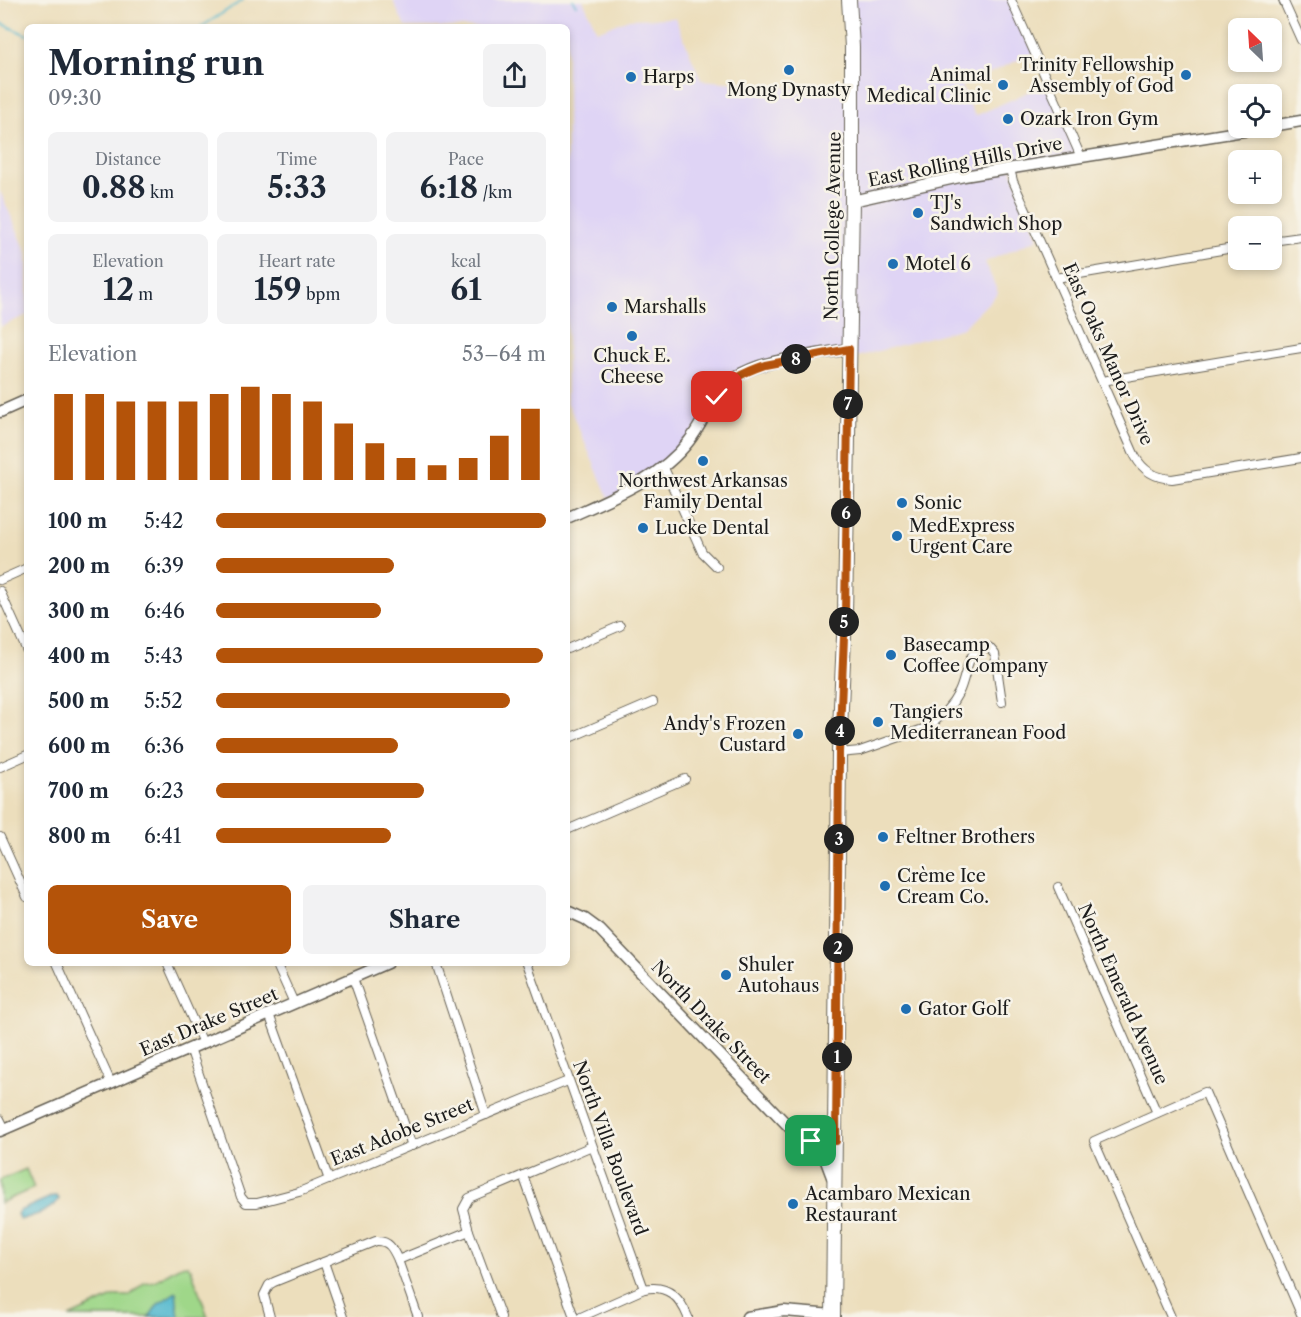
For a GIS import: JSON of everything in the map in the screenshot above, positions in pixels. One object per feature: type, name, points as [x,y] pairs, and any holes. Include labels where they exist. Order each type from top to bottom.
[{"type":"main road","name":"North College Avenue","points":[[833,1316],[839,753],[845,614],[852,201],[852,47],[849,0]]},
{"type":"street","points":[[1011,0],[1081,158]]},
{"type":"street","points":[[1283,0],[1301,40]]},
{"type":"street","points":[[1282,124],[1301,121]]},
{"type":"street","name":"East Rolling Hills Drive","points":[[852,201],[964,176],[1228,134]]},
{"type":"street","name":"East Oaks Manor Drive","points":[[1011,169],[1012,181],[1138,462],[1143,468],[1156,476],[1172,479],[1301,458]]},
{"type":"street","points":[[1282,240],[1301,237]]},
{"type":"street","points":[[1056,278],[1228,249]]},
{"type":"street","points":[[1102,381],[1301,348]]},
{"type":"street","points":[[570,517],[620,494],[664,468],[689,441],[723,388],[736,377],[765,365],[849,349]]},
{"type":"street","points":[[0,412],[24,401]]},
{"type":"street","points":[[664,468],[702,552],[717,567]]},
{"type":"street","points":[[0,580],[24,569]]},
{"type":"street","points":[[0,591],[24,644]]},
{"type":"street","points":[[570,648],[620,626]]},
{"type":"street","points":[[839,753],[860,751],[926,728],[935,721],[960,691],[971,656],[979,648],[989,647],[995,654],[1002,702]]},
{"type":"street","points":[[570,738],[653,702]]},
{"type":"street","points":[[0,767],[24,756]]},
{"type":"street","points":[[570,829],[685,779]]},
{"type":"street","points":[[0,837],[24,890]]},
{"type":"street","name":"North Emerald Avenue","points":[[1058,887],[1157,1113]]},
{"type":"street","name":"North Drake Street","points":[[570,912],[585,919],[600,930],[794,1132],[823,1153],[836,1186]]},
{"type":"street","points":[[58,966],[111,1083]]},
{"type":"street","points":[[168,966],[203,1043]]},
{"type":"street","points":[[277,966],[294,1003]]},
{"type":"street","name":"East Drake Street","points":[[2,1126],[111,1083],[380,966]]},
{"type":"street","points":[[437,966],[486,1115]]},
{"type":"street","name":"North Villa Boulevard","points":[[528,966],[644,1289]]},
{"type":"street","points":[[353,978],[412,1146]]},
{"type":"street","points":[[269,1014],[329,1180]]},
{"type":"street","name":"East Adobe Street","points":[[190,1048],[241,1197],[246,1203],[290,1195],[568,1081]]},
{"type":"street","points":[[1171,1317],[1094,1141],[1205,1092],[1301,1314]]},
{"type":"street","points":[[805,1140],[836,1141]]},
{"type":"street","points":[[501,1317],[463,1209],[469,1198],[592,1146]]},
{"type":"street","points":[[523,1175],[574,1317]]},
{"type":"street","points":[[398,1260],[469,1231]]},
{"type":"street","points":[[270,1317],[264,1300],[266,1290],[274,1282],[381,1240],[391,1246],[398,1260],[418,1317]]},
{"type":"street","points":[[324,1262],[343,1317]]},
{"type":"street","points":[[581,1317],[644,1289],[658,1287],[671,1293],[681,1302],[688,1317]]},
{"type":"street","points":[[747,1317],[784,1311],[833,1316]]},
{"type":"shaded area","points":[[583,0],[597,31],[629,19],[675,18],[701,80],[852,93],[849,0],[1016,0],[1012,2],[1034,53],[961,86],[975,116],[1048,83],[1081,157],[1011,169],[1038,239],[985,262],[998,293],[963,328],[849,359],[849,349],[765,365],[736,377],[664,468],[609,499],[570,408],[570,24],[404,24],[393,1]]},
{"type":"shaded area","points":[[0,191],[24,246],[24,316],[0,327]]},
{"type":"green space","points":[[26,1169],[34,1188],[0,1203],[0,1180]]},
{"type":"green space","points":[[187,1265],[191,1269],[208,1317],[69,1317],[115,1296],[129,1296],[144,1283],[155,1281],[180,1266]]},
{"type":"water","points":[[53,1196],[59,1199],[51,1207],[20,1220],[17,1214],[19,1211]]},
{"type":"water","points":[[176,1292],[179,1317],[149,1317],[158,1304]]},
{"type":"waterway","points":[[206,24],[243,0]]},
{"type":"waterway","points":[[573,0],[576,5]]},
{"type":"waterway","points":[[0,23],[24,34]]},
{"type":"place","name":"Mong Dynasty","points":[[789,70]]},
{"type":"place","name":"Trinity Fellowship Assembly of God","points":[[1186,75]]},
{"type":"place","name":"Harps","points":[[631,77]]},
{"type":"place","name":"Animal Medical Clinic","points":[[1003,85]]},
{"type":"place","name":"Ozark Iron Gym","points":[[1008,119]]},
{"type":"place","name":"TJ's Sandwich Shop","points":[[918,213]]},
{"type":"place","name":"Motel 6","points":[[893,264]]},
{"type":"place","name":"Marshalls","points":[[612,307]]},
{"type":"place","name":"Chuck E. Cheese","points":[[632,336]]},
{"type":"place","name":"Northwest Arkansas Family Dental","points":[[703,461]]},
{"type":"place","name":"Sonic","points":[[902,503]]},
{"type":"place","name":"Lucke Dental","points":[[643,528]]},
{"type":"place","name":"MedExpress Urgent Care","points":[[897,536]]},
{"type":"place","name":"Basecamp Coffee Company","points":[[891,655]]},
{"type":"place","name":"Tangiers Mediterranean Food","points":[[878,722]]},
{"type":"place","name":"Andy's Frozen Custard","points":[[798,734]]},
{"type":"place","name":"Feltner Brothers","points":[[883,837]]},
{"type":"place","name":"Crème Ice Cream Co.","points":[[885,886]]},
{"type":"place","name":"Shuler Autohaus","points":[[726,975]]},
{"type":"place","name":"Gator Golf","points":[[906,1009]]},
{"type":"place","name":"Acambaro Mexican Restaurant","points":[[793,1204]]},
{"type":"route","points":[[717,397],[729,382],[751,369],[849,349],[845,614],[839,753],[836,1141],[811,1141]]}]
